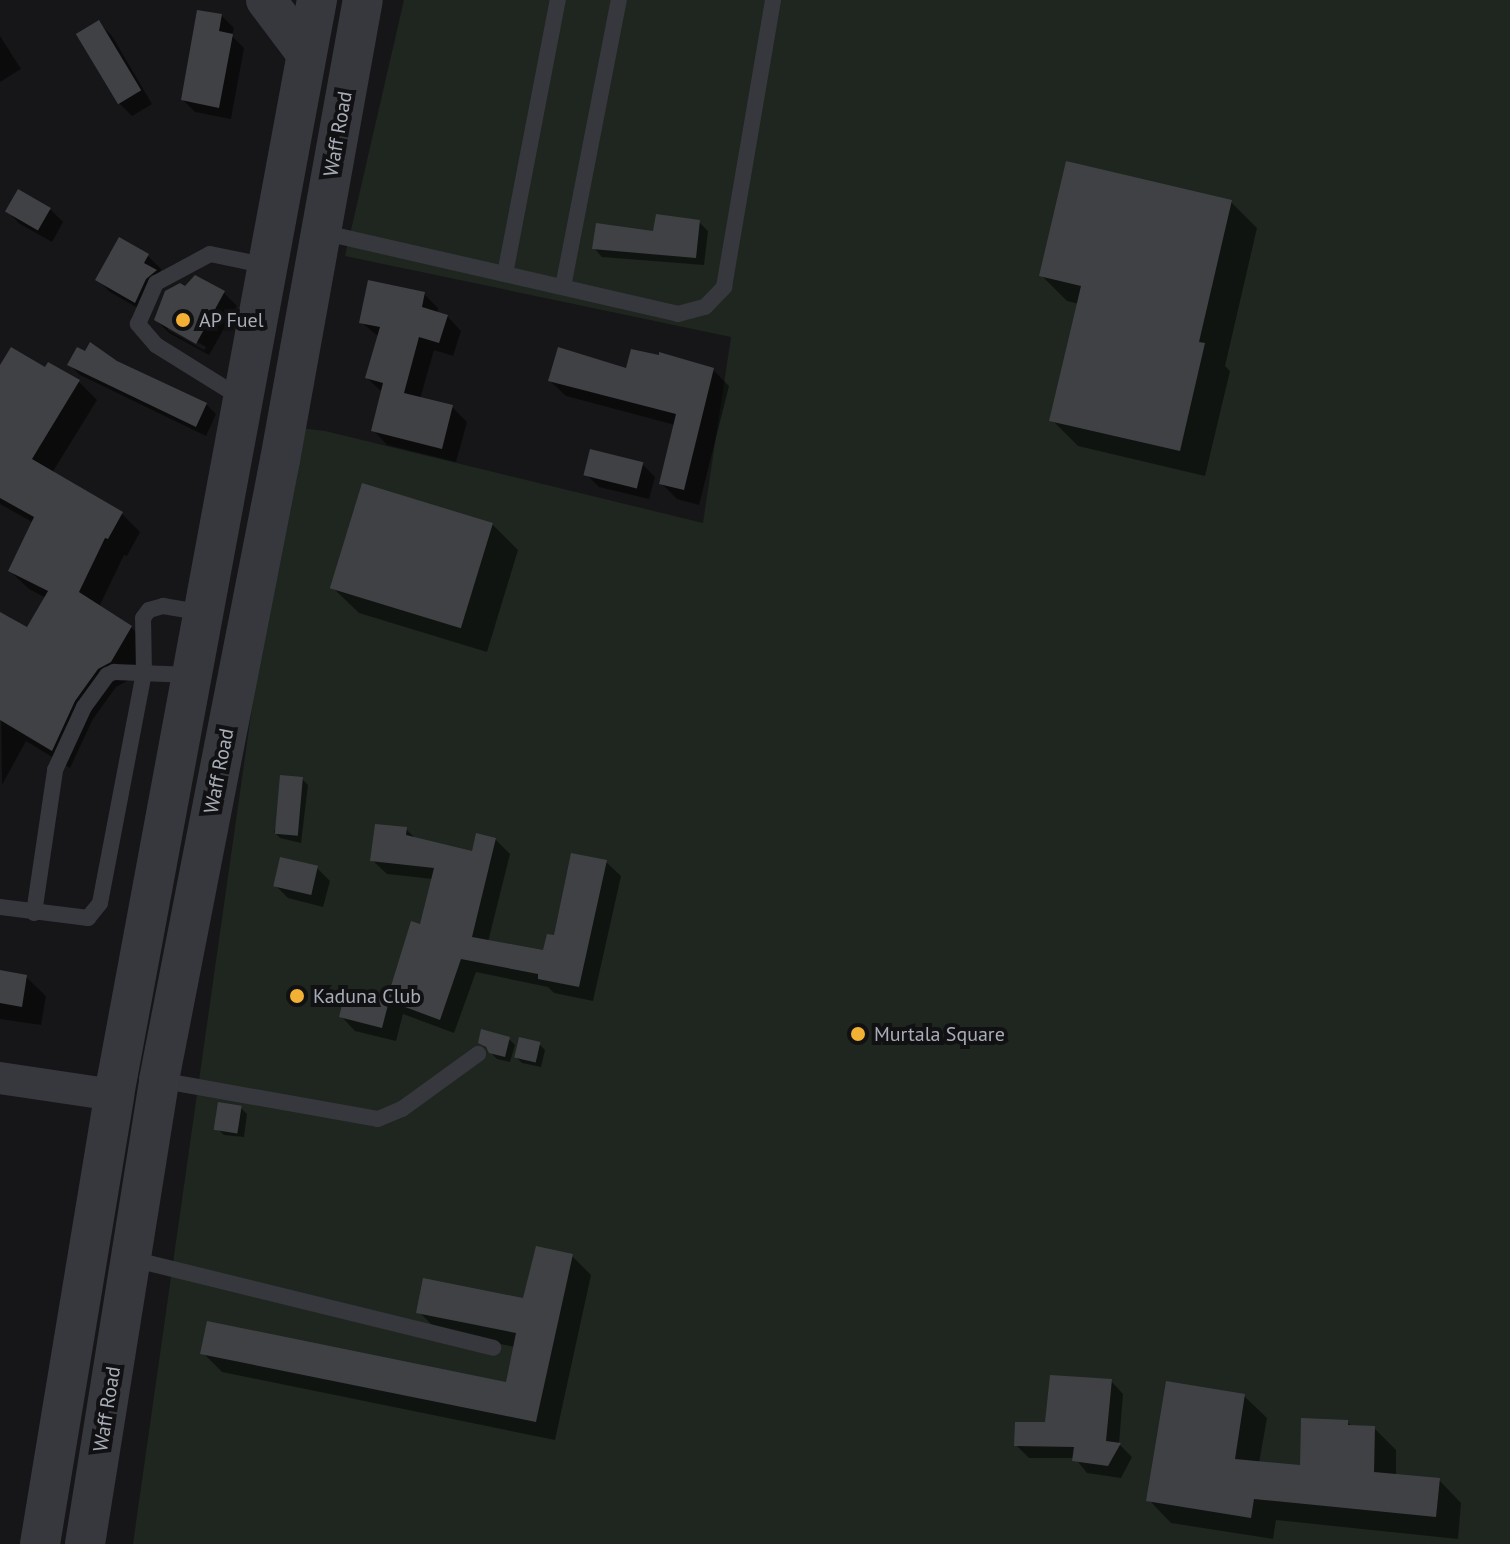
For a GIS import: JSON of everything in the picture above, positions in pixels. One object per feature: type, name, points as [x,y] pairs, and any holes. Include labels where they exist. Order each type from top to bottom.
[{"type":"street","points":[[266,0],[306,53]]},
{"type":"street","name":"Waff Road","points":[[40,1544],[114,1095],[195,676],[317,0]]},
{"type":"street","name":"Waff Road","points":[[85,1544],[159,1080],[280,460],[360,1]]},
{"type":"street","points":[[0,1078],[114,1095]]},
{"type":"lane","points":[[505,274],[558,0]]},
{"type":"lane","points":[[563,287],[619,0]]},
{"type":"lane","points":[[320,232],[678,314],[705,307],[724,287],[773,0]]},
{"type":"lane","points":[[245,400],[156,345],[138,324],[156,283],[210,254],[270,266]]},
{"type":"lane","points":[[0,907],[88,918],[100,903],[144,673],[143,618],[149,610],[163,606],[206,613]]},
{"type":"lane","points":[[34,913],[55,770],[84,707],[107,675],[120,670],[195,676]]},
{"type":"lane","points":[[159,1080],[378,1119],[402,1109],[478,1054]]},
{"type":"lane","points":[[132,1259],[493,1348]]},
{"type":"shaded area","name":"Murtala Square","points":[[404,0],[1510,0],[1510,1544],[133,1544],[292,427],[325,431],[703,523],[731,337],[345,256]]},
{"type":"building","points":[[197,10],[222,14],[219,31],[233,34],[219,108],[181,100]]},
{"type":"building","points":[[99,20],[141,90],[118,104],[76,34]]},
{"type":"building","points":[[1066,161],[1232,200],[1199,342],[1205,343],[1180,451],[1049,421],[1081,286],[1039,276]]},
{"type":"building","points":[[18,189],[51,208],[38,231],[5,212]]},
{"type":"building","points":[[656,214],[700,220],[696,258],[592,249],[596,223],[653,231]]},
{"type":"building","points":[[119,237],[149,254],[144,263],[157,270],[146,279],[135,303],[95,280]]},
{"type":"building","points":[[195,275],[225,291],[196,344],[154,320],[165,291],[180,283],[185,286]]},
{"type":"building","points":[[368,280],[425,292],[422,307],[448,315],[439,343],[419,337],[404,393],[453,405],[442,449],[371,431],[383,383],[365,378],[380,327],[359,323]]},
{"type":"building","points":[[90,342],[117,361],[207,403],[196,427],[67,365],[77,347],[85,351]]},
{"type":"building","points":[[11,347],[45,367],[48,362],[80,380],[32,459],[123,512],[108,539],[105,538],[79,592],[132,626],[111,662],[98,669],[75,701],[52,751],[0,720],[0,612],[27,627],[48,591],[8,571],[34,517],[0,498],[0,365]]},
{"type":"building","points":[[558,347],[626,368],[631,349],[659,355],[659,352],[714,368],[684,490],[659,484],[676,414],[548,381]]},
{"type":"building","points":[[590,449],[643,462],[637,489],[583,475]]},
{"type":"building","points":[[362,483],[493,523],[461,628],[330,588]]},
{"type":"building","points":[[280,775],[303,777],[298,836],[275,834]]},
{"type":"building","points":[[375,824],[407,827],[406,835],[472,851],[476,833],[496,838],[472,937],[543,950],[547,934],[554,935],[571,853],[607,860],[579,987],[538,979],[538,974],[461,959],[440,1020],[389,1001],[382,1028],[339,1017],[346,989],[387,999],[411,921],[420,924],[434,868],[370,861]]},
{"type":"building","points":[[280,857],[318,866],[311,895],[273,886]]},
{"type":"building","points":[[0,970],[27,975],[22,1007],[0,1003]]},
{"type":"building","points":[[481,1029],[510,1037],[505,1057],[489,1053],[486,1047],[478,1043]]},
{"type":"building","points":[[519,1037],[540,1042],[536,1062],[514,1057]]},
{"type":"building","points":[[218,1102],[242,1106],[237,1133],[214,1130]]},
{"type":"building","points":[[536,1246],[573,1254],[536,1422],[200,1354],[207,1321],[506,1382],[516,1333],[416,1313],[423,1278],[523,1298]]},
{"type":"building","points":[[1050,1375],[1112,1379],[1106,1441],[1121,1443],[1108,1466],[1072,1461],[1074,1447],[1014,1446],[1015,1422],[1045,1422]]},
{"type":"building","points":[[1166,1381],[1245,1394],[1235,1459],[1300,1465],[1301,1418],[1348,1420],[1348,1425],[1375,1426],[1374,1472],[1440,1478],[1436,1517],[1254,1499],[1251,1518],[1146,1501]]},
{"type":"place","name":"AP Fuel","points":[[183,320]]},
{"type":"place","name":"Kaduna Club","points":[[297,996]]},
{"type":"place","name":"Murtala Square","points":[[858,1034]]}]
